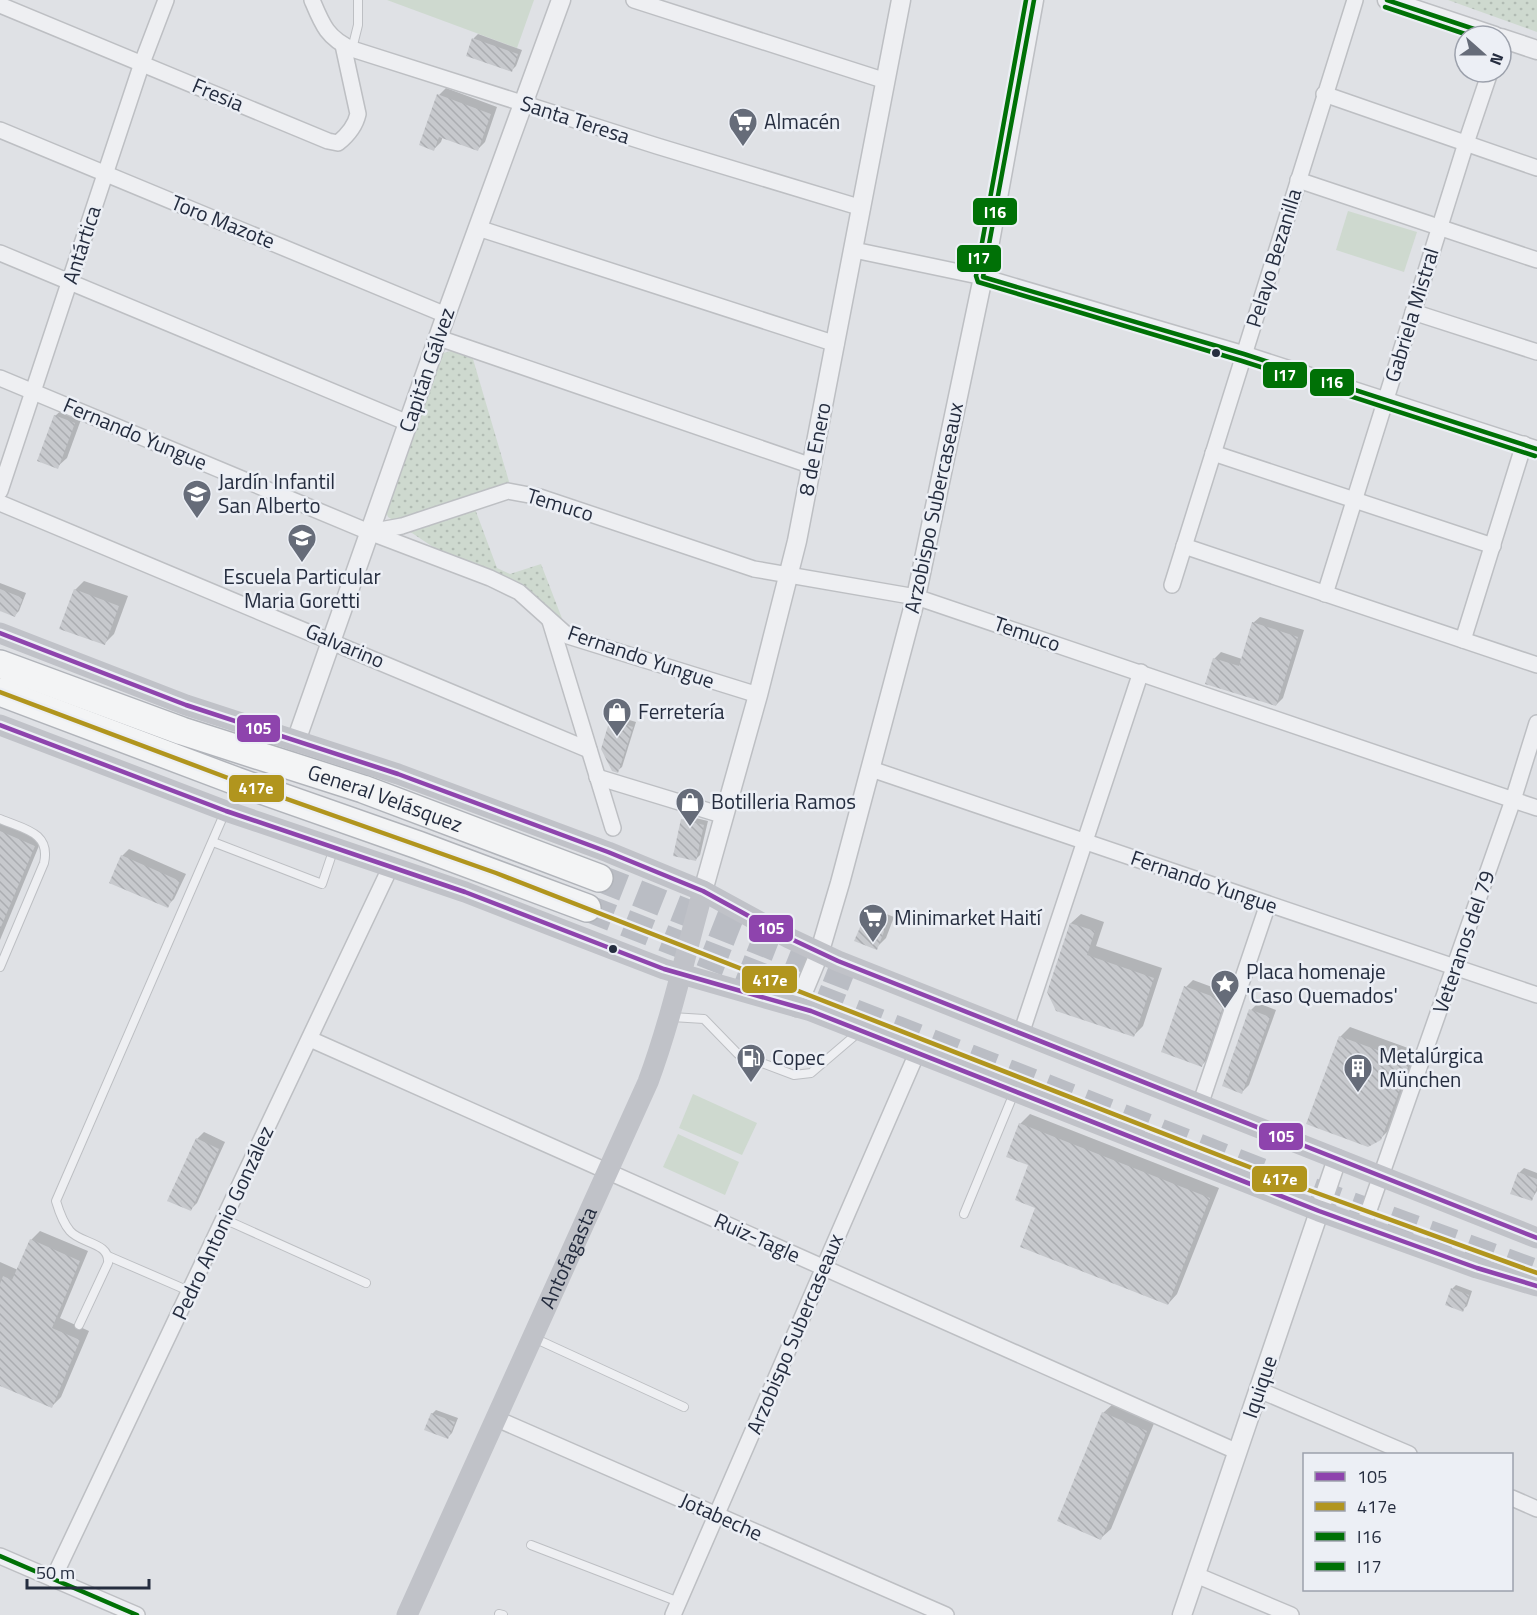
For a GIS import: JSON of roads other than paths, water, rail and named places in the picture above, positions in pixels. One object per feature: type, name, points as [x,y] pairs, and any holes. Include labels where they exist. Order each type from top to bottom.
[{"type":"highway","name":"General Velásquez","points":[[0,664],[182,731],[363,789],[599,878]]},
{"type":"highway","name":"General Velásquez","points":[[0,692],[236,781],[418,844],[587,908]]},
{"type":"main road","points":[[0,633],[186,705],[452,793],[608,852],[703,891],[819,954],[1537,1238]]},
{"type":"main road","points":[[0,725],[226,811],[391,866],[680,974],[798,1007],[1319,1211],[1478,1268],[1537,1286]]},
{"type":"main road","name":"Antofagasta","points":[[407,1615],[648,1082],[671,1017],[680,974],[703,891]]},
{"type":"main road","points":[[671,1017],[691,995],[709,982]]},
{"type":"street","name":"Antártica","points":[[0,492],[142,63],[166,0]]},
{"type":"street","points":[[312,0],[333,39],[348,47]]},
{"type":"street","name":"Capitán Gálvez","points":[[296,741],[477,228],[561,0]]},
{"type":"street","points":[[634,0],[886,81]]},
{"type":"street","name":"8 de Enero","points":[[703,891],[758,696],[789,575],[836,344],[901,0]]},
{"type":"street","name":"Arzobispo Subercaseaux","points":[[798,1007],[819,954],[916,597],[983,277],[1034,0]]},
{"type":"street","name":"Pelayo Bezanilla","points":[[1172,585],[1355,0]]},
{"type":"street","points":[[1387,0],[1459,24]]},
{"type":"street","name":"Fresia","points":[[0,5],[328,141],[338,142],[350,132],[356,123],[358,114],[348,47]]},
{"type":"street","points":[[1513,42],[1537,50]]},
{"type":"street","name":"Santa Teresa","points":[[348,47],[862,208]]},
{"type":"street","name":"Gabriela Mistral","points":[[1325,594],[1486,84]]},
{"type":"street","points":[[1324,94],[1537,168]]},
{"type":"street","name":"Toro Mazote","points":[[0,130],[446,315]]},
{"type":"street","points":[[1298,180],[1537,260]]},
{"type":"street","points":[[477,228],[836,344]]},
{"type":"street","points":[[854,250],[983,277],[1244,354],[1531,447],[1493,546],[1463,640]]},
{"type":"street","points":[[0,253],[408,423]]},
{"type":"street","points":[[1413,312],[1537,352]]},
{"type":"street","points":[[439,338],[812,466]]},
{"type":"street","name":"Fernando Yungue","points":[[0,378],[369,532],[490,578],[519,592],[568,636],[758,696]]},
{"type":"street","points":[[1213,453],[1493,546]]},
{"type":"street","name":"Temuco","points":[[369,532],[402,526],[508,491],[540,497],[754,569],[916,597],[1537,808]]},
{"type":"street","name":"Galvarino","points":[[0,503],[589,750]]},
{"type":"street","points":[[1184,546],[1537,665]]},
{"type":"street","points":[[550,621],[613,828]]},
{"type":"street","points":[[1021,1034],[1141,672]]},
{"type":"street","name":"Veteranos del 79","points":[[1363,1227],[1513,800],[1537,723]]},
{"type":"street","name":"Fernando Yungue","points":[[871,769],[1537,995]]},
{"type":"street","points":[[597,777],[724,816]]},
{"type":"street","name":"Pedro Antonio González","points":[[53,1579],[391,866]]},
{"type":"street","points":[[1200,1106],[1268,904]]},
{"type":"street","name":"Ruiz-Tagle","points":[[310,1039],[1238,1452]]},
{"type":"street","name":"Arzobispo Subercaseaux","points":[[676,1608],[917,1053]]},
{"type":"street","name":"Iquique","points":[[1182,1615],[1337,1159]]},
{"type":"street","points":[[1258,1390],[1405,1453]]},
{"type":"street","name":"Jotabeche","points":[[497,1419],[946,1615]]},
{"type":"street","points":[[1513,1498],[1537,1509]]},
{"type":"street","points":[[0,1556],[137,1615]]},
{"type":"street","points":[[1196,1575],[1291,1615]]},
{"type":"lane","points":[[348,47],[358,25],[358,0]]},
{"type":"lane","points":[[79,1325],[108,1263],[108,1256],[105,1250],[71,1233],[61,1216],[56,1201],[226,811]]},
{"type":"lane","points":[[0,819],[34,833],[43,841],[47,851],[0,967]]},
{"type":"lane","points":[[213,842],[322,884],[335,847]]},
{"type":"lane","points":[[671,1017],[705,1019],[738,1054],[794,1075],[811,1073],[860,1031]]},
{"type":"lane","points":[[964,1214],[1015,1091]]},
{"type":"lane","points":[[224,1220],[366,1283]]},
{"type":"lane","points":[[108,1256],[190,1292]]},
{"type":"lane","points":[[533,1338],[684,1407]]},
{"type":"lane","points":[[531,1545],[676,1608]]},
{"type":"tunnel","points":[[599,878],[865,983]]},
{"type":"tunnel","points":[[587,908],[1303,1188],[1537,1273]]},
{"type":"place","name":"Almacén","points":[[743,148]]},
{"type":"place","name":"Jardín Infantil San Alberto","points":[[197,520]]},
{"type":"place","name":"Escuela Particular Maria Goretti","points":[[302,564]]},
{"type":"place","name":"Ferretería","points":[[617,738]]},
{"type":"place","name":"Botilleria Ramos","points":[[690,828]]},
{"type":"place","name":"Minimarket Haití","points":[[873,944]]},
{"type":"place","name":"Placa homenaje 'Caso Quemados'","points":[[1225,1010]]},
{"type":"place","name":"Copec","points":[[751,1084]]},
{"type":"place","name":"Metalúrgica München","points":[[1358,1094]]}]
